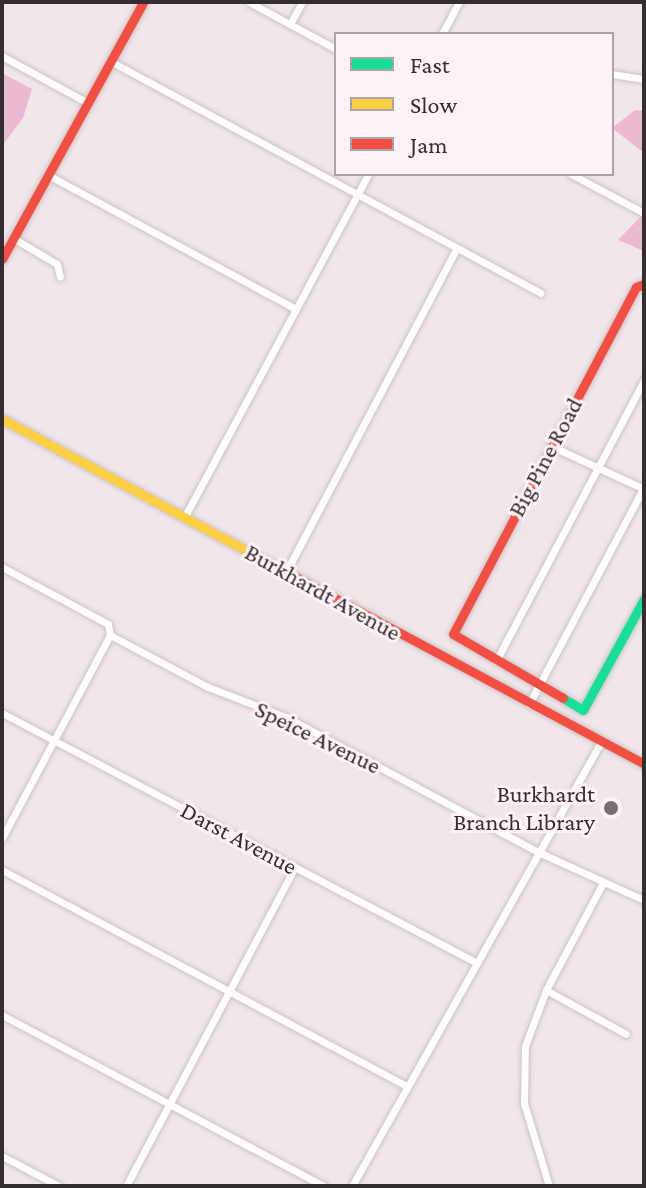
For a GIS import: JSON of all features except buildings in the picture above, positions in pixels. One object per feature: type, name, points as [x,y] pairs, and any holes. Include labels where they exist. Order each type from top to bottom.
[{"type":"street","points":[[2,259],[143,2]]},
{"type":"street","points":[[249,2],[334,48]]},
{"type":"street","points":[[290,24],[302,2]]},
{"type":"street","points":[[443,32],[459,2]]},
{"type":"street","points":[[2,56],[88,103]]},
{"type":"street","points":[[110,61],[541,293]]},
{"type":"street","points":[[614,74],[644,79]]},
{"type":"street","points":[[48,175],[296,309]]},
{"type":"street","points":[[185,516],[367,176]]},
{"type":"street","points":[[575,176],[644,213]]},
{"type":"street","points":[[13,238],[57,264],[60,277]]},
{"type":"street","points":[[286,572],[457,248]]},
{"type":"street","name":"Big Pine Road","points":[[495,662],[453,633],[551,446],[643,284]]},
{"type":"street","points":[[644,380],[495,662],[541,684],[580,709],[644,599]]},
{"type":"street","name":"Burkhardt Avenue","points":[[2,419],[644,764]]},
{"type":"street","points":[[529,704],[643,489],[551,446]]},
{"type":"street","name":"Speice Avenue","points":[[2,567],[108,624],[110,635],[208,687],[288,718],[538,852],[644,900]]},
{"type":"street","points":[[2,838],[110,635]]},
{"type":"street","name":"Darst Avenue","points":[[2,713],[475,962]]},
{"type":"street","points":[[352,1186],[601,742]]},
{"type":"street","points":[[126,1186],[295,867]]},
{"type":"street","points":[[2,870],[406,1086]]},
{"type":"street","points":[[549,1186],[522,1087],[528,1037],[546,990],[603,883]]},
{"type":"street","points":[[546,990],[626,1034]]},
{"type":"street","points":[[2,1015],[324,1186]]},
{"type":"street","points":[[2,1156],[59,1186]]},
{"type":"shaded area","points":[[2,73],[32,89],[23,118],[2,146]]},
{"type":"shaded area","points":[[635,110],[644,111],[644,153],[614,130]]},
{"type":"shaded area","points":[[644,213],[644,251],[618,240]]},
{"type":"traffic: fast","points":[[563,698],[583,710],[644,599]]},
{"type":"traffic: slow","points":[[2,419],[279,568]]},
{"type":"traffic: jam","points":[[2,259],[143,2]]},
{"type":"traffic: jam","points":[[563,698],[453,634],[636,287],[644,284]]},
{"type":"traffic: jam","points":[[279,568],[644,764]]},
{"type":"place","name":"Burkhardt Branch Library","points":[[611,808]]}]
